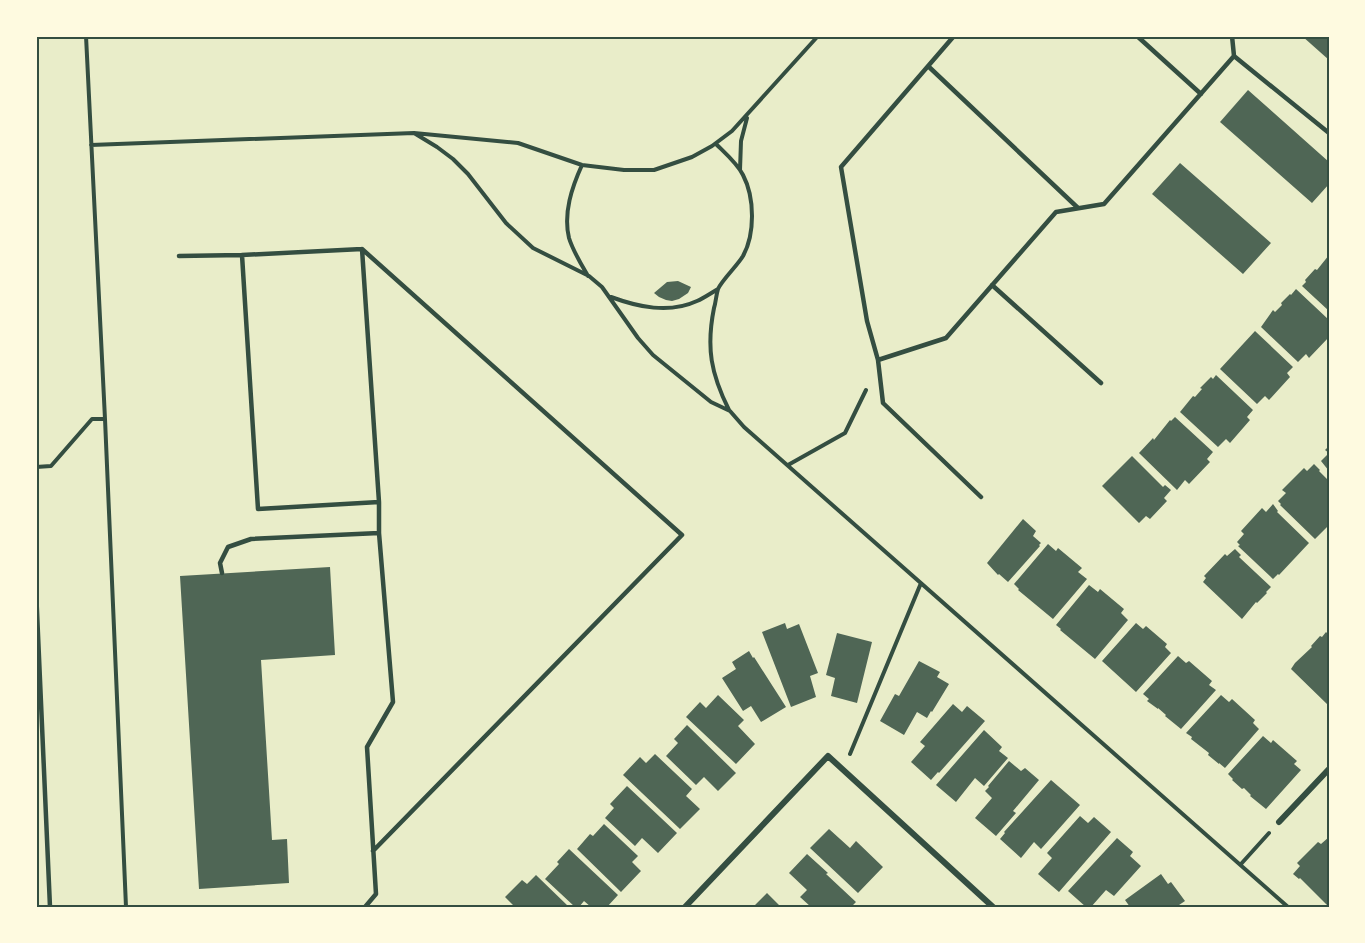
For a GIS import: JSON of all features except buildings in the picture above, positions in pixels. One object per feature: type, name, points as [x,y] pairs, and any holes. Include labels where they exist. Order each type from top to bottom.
[{"type":"street","points":[[684,907],[828,756],[993,907]]},
{"type":"street","points":[[1280,822],[1329,769]]},
{"type":"lane","points":[[954,36],[841,167],[867,321],[878,360],[883,403],[981,498]]},
{"type":"lane","points":[[1137,36],[1201,94]]},
{"type":"lane","points":[[1232,36],[1234,56],[1329,133]]},
{"type":"lane","points":[[878,360],[946,338],[1056,212],[1104,204],[1234,56]]},
{"type":"lane","points":[[928,66],[1078,208]]},
{"type":"lane","points":[[362,249],[379,533],[393,702],[368,747],[376,894],[365,907]]},
{"type":"lane","points":[[179,256],[362,249],[682,535],[372,851]]},
{"type":"lane","points":[[242,255],[258,509],[378,502]]},
{"type":"lane","points":[[992,285],[1101,383]]},
{"type":"lane","points":[[222,573],[220,563],[228,547],[251,539],[379,533]]},
{"type":"lane","points":[[36,589],[50,907]]},
{"type":"path","points":[[86,36],[126,907]]},
{"type":"path","points":[[91,145],[414,133],[518,143],[582,165],[624,170],[654,170],[692,158],[732,132],[818,36]]},
{"type":"path","points":[[740,170],[741,141],[749,114]]},
{"type":"path","points":[[414,133],[453,159],[468,174],[506,223],[526,242],[546,255],[589,276],[602,287],[653,355],[711,402],[730,411]]},
{"type":"path","points":[[610,297],[630,304],[665,309],[697,301],[718,288],[744,254],[751,231],[752,210],[749,192],[743,174],[716,144]]},
{"type":"path","points":[[582,165],[574,182],[567,218],[569,238],[589,276]]},
{"type":"path","points":[[718,288],[711,322],[710,349],[713,372],[730,411],[744,427],[1288,907]]},
{"type":"path","points":[[788,465],[845,433],[862,401],[878,360]]},
{"type":"path","points":[[36,467],[51,466],[92,419],[105,419]]},
{"type":"path","points":[[843,770],[921,583]]},
{"type":"path","points":[[1240,864],[1280,822]]}]
